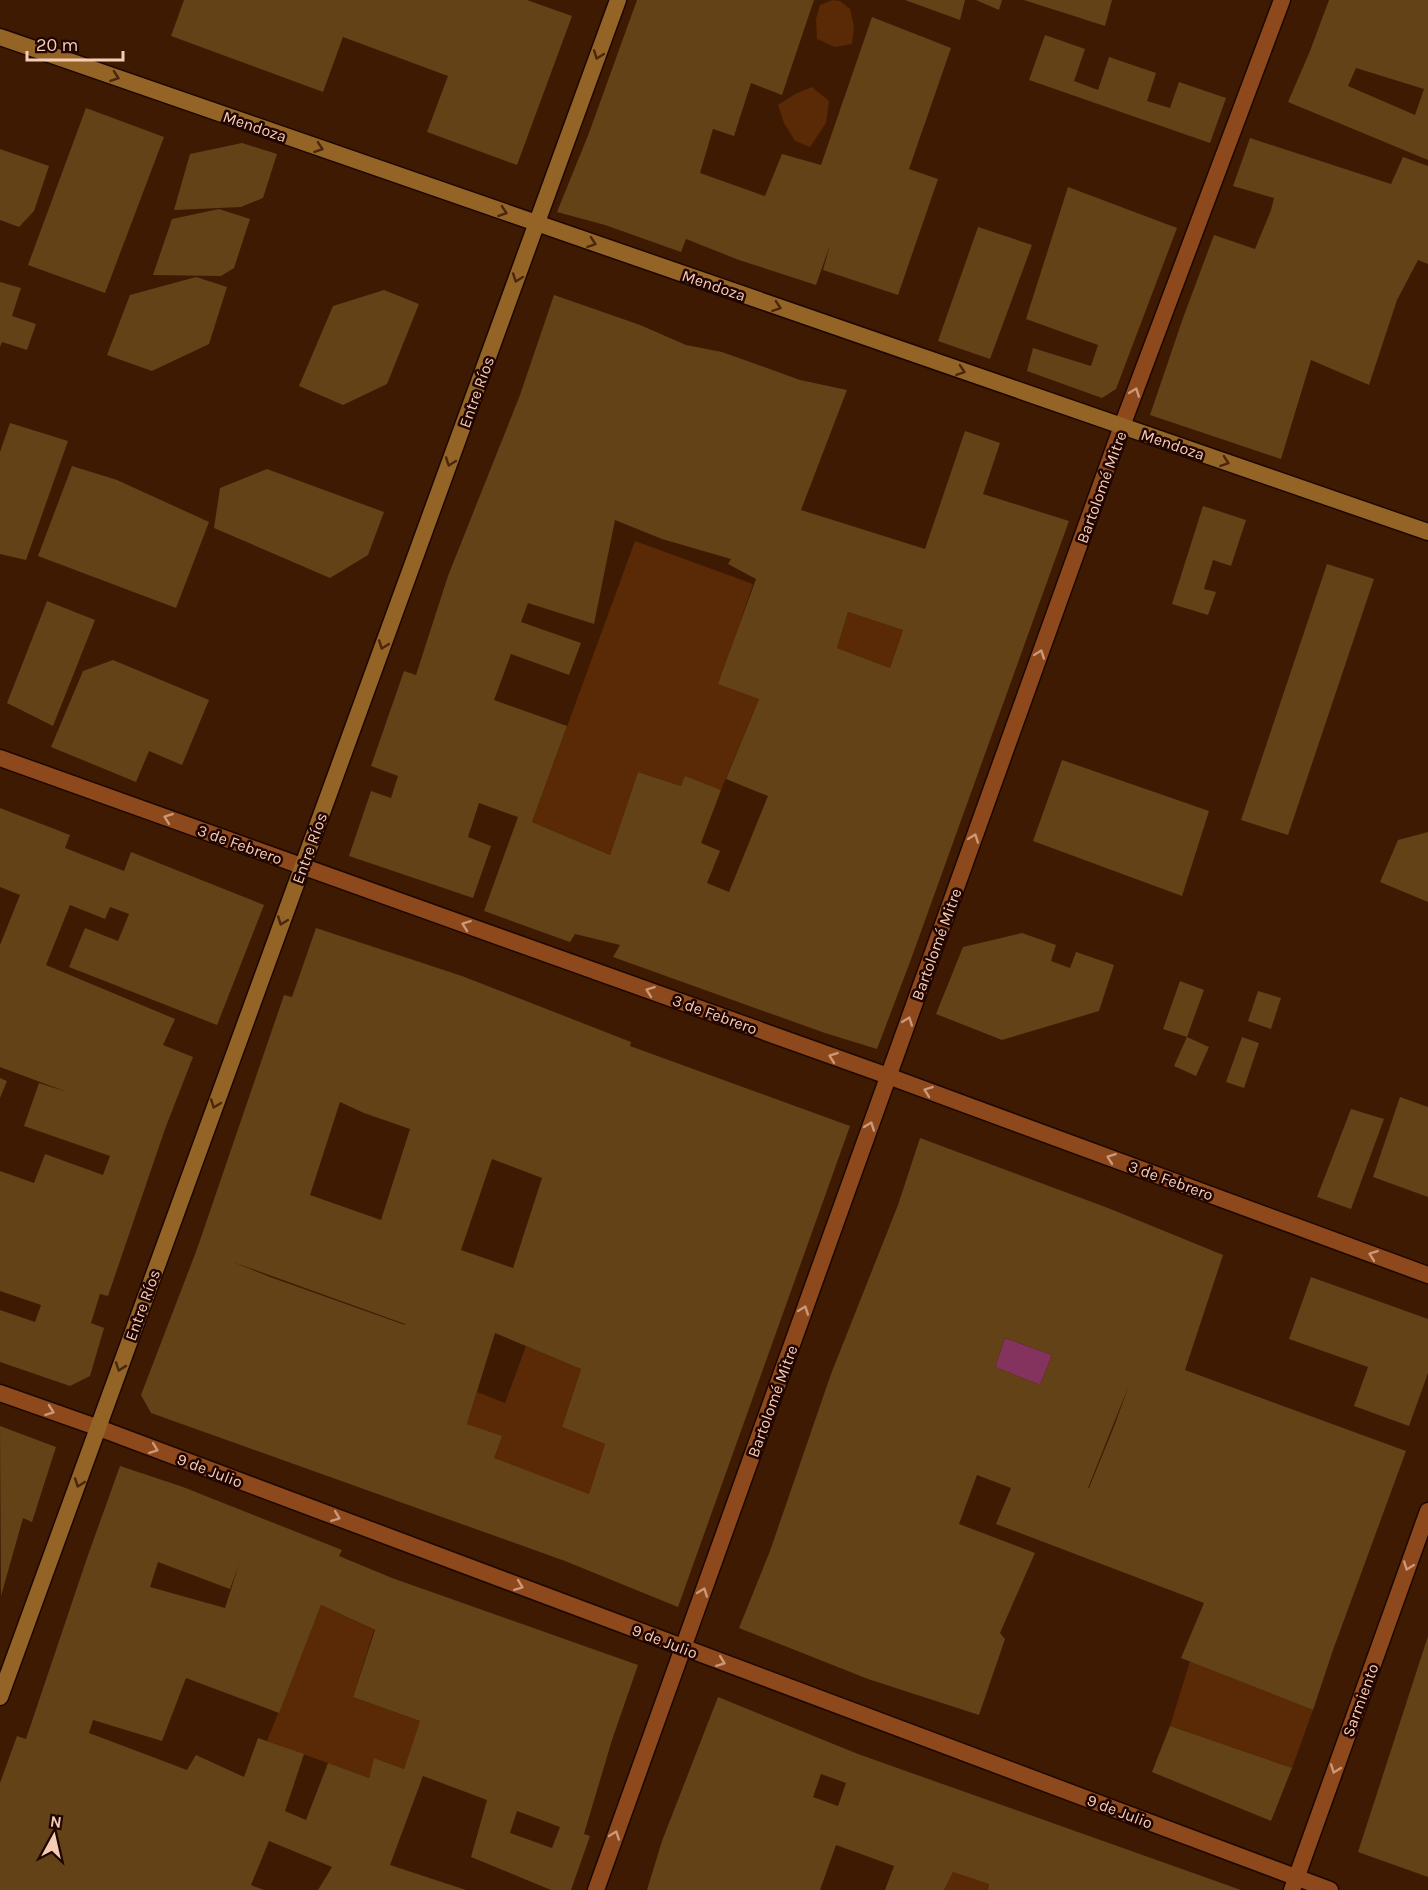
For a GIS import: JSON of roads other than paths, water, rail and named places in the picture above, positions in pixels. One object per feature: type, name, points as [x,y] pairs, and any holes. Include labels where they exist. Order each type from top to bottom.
[{"type":"main road","name":"Entre Ríos","points":[[0,1697],[618,0]]},
{"type":"main road","name":"Mendoza","points":[[0,37],[1428,532]]},
{"type":"street","name":"Bartolomé Mitre","points":[[596,1890],[1122,426],[1282,0]]},
{"type":"street","name":"3 de Febrero","points":[[0,758],[888,1076],[1428,1275]]},
{"type":"street","name":"9 de Julio","points":[[0,1393],[683,1647],[1294,1884],[1330,1890]]},
{"type":"street","name":"Sarmiento","points":[[1294,1884],[1428,1511]]}]
